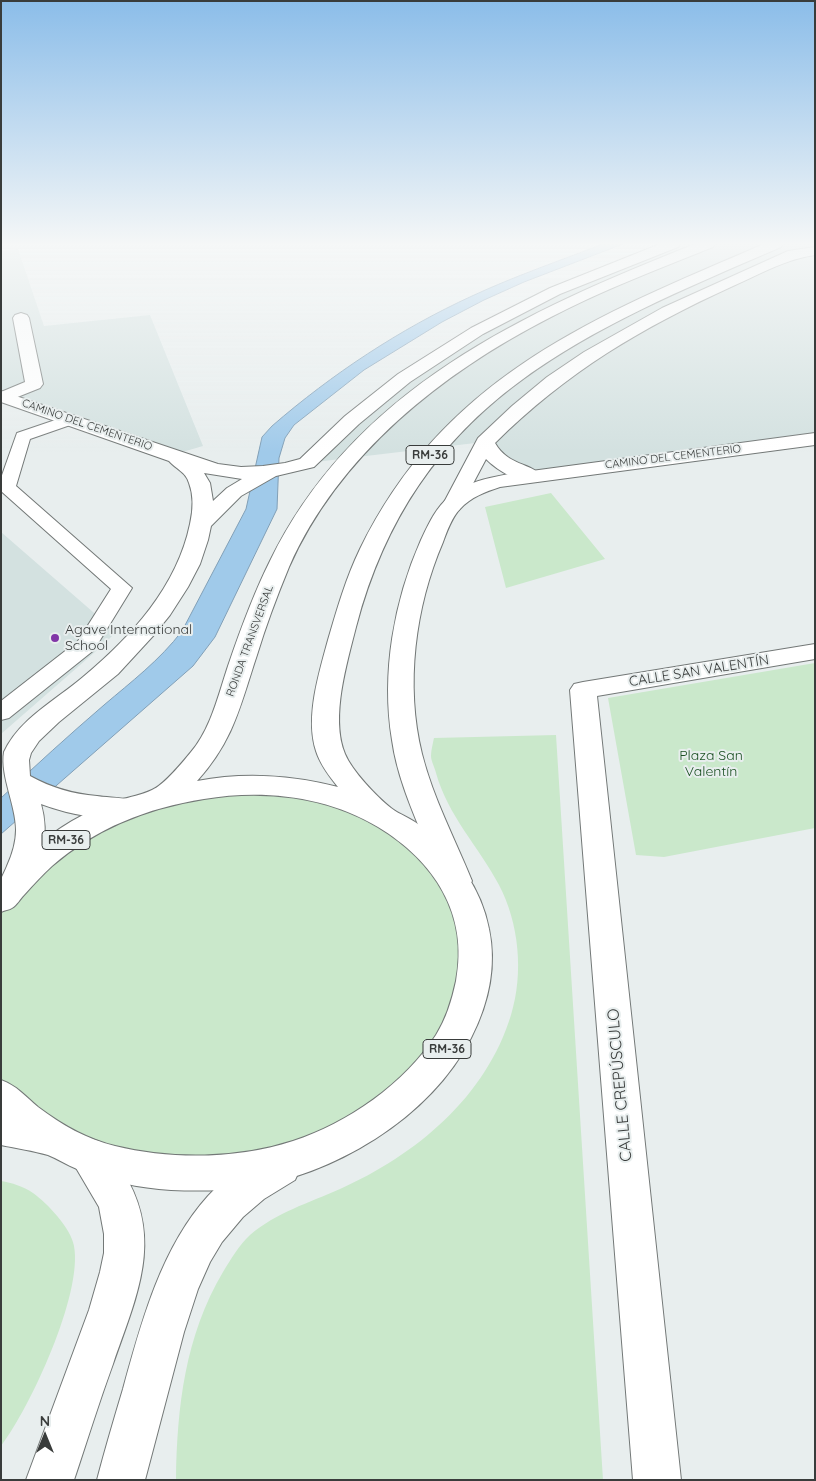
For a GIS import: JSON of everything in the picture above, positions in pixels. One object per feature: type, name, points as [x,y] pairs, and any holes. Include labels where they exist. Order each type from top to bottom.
[{"type":"main road","points":[[201,524],[234,492],[253,480],[277,470],[307,463],[352,420],[404,378],[477,330],[511,313]]},
{"type":"main road","name":"RONDA TRANSVERSAL","points":[[164,797],[198,763],[220,728],[262,604],[294,537],[330,483],[386,422],[412,399],[456,368],[522,326],[547,313]]},
{"type":"main road","name":"RM-36","points":[[1,1128],[46,1138],[112,1164],[142,1170],[182,1174],[228,1172],[270,1165],[321,1148],[354,1133],[381,1116],[410,1092],[440,1059],[455,1036],[469,1004],[476,960],[475,938],[470,915],[462,894],[447,869],[426,846],[386,817],[358,791],[332,758],[328,746],[327,727],[328,700],[334,668],[352,596],[374,541],[399,497],[430,455],[465,418],[508,382],[555,349],[619,313]]},
{"type":"main road","points":[[462,894],[418,784],[405,738],[402,668],[412,600],[429,547],[485,442],[542,390],[607,343],[666,313]]},
{"type":"main road","points":[[3,396],[34,384],[21,318]]},
{"type":"main road","name":"CAMINO DEL CEMENTERIO","points":[[3,396],[215,470],[246,473],[277,470]]},
{"type":"main road","name":"CAMINO DEL CEMENTERIO","points":[[452,506],[466,494],[485,485],[530,476],[815,439]]},
{"type":"main road","points":[[485,442],[490,453],[498,462],[512,470],[530,476]]},
{"type":"main road","points":[[8,892],[28,854],[31,832],[28,810],[18,781],[14,761],[17,751],[54,712],[122,657],[148,627],[182,574],[193,550],[201,524],[202,486],[185,463],[172,455]]},
{"type":"main road","name":"CALLE SAN VALENTÍN","points":[[583,690],[815,651]]},
{"type":"main road","name":"CALLE CREPÚSCULO","points":[[583,690],[657,1480]]},
{"type":"main road","points":[[18,781],[38,793],[58,801],[95,807],[125,808]]},
{"type":"main road","name":"RM-36","points":[[8,892],[40,860],[74,834],[125,808],[164,797],[212,787],[252,785],[290,787],[350,801],[386,817]]},
{"type":"main road","name":"RM-36","points":[[1,1096],[40,1132],[80,1153]]},
{"type":"main road","points":[[121,1480],[168,1312],[186,1263],[197,1244],[223,1209],[240,1193],[279,1168],[321,1148]]},
{"type":"main road","points":[[50,1480],[114,1298],[124,1259],[125,1236],[122,1215],[116,1197],[80,1153]]},
{"type":"main road","points":[[32,1480],[52,1453],[74,1410]]},
{"type":"lane","points":[[1,713],[86,645],[122,588],[7,487],[23,436],[70,420]]},
{"type":"shaded area","points":[[1,313],[40,313],[44,326],[150,315],[203,446],[172,455],[1,396]]},
{"type":"shaded area","points":[[511,313],[815,313],[815,439],[531,476],[484,442],[307,463],[352,420],[497,319]]},
{"type":"shaded area","name":"Agave International School","points":[[1,532],[116,632],[1,734]]},
{"type":"green space","points":[[551,493],[605,559],[506,588],[485,507]]},
{"type":"green space","name":"Plaza San Valentín","points":[[815,663],[815,828],[664,857],[636,855],[608,698]]},
{"type":"green space","points":[[556,735],[603,1480],[176,1480],[181,1399],[192,1347],[210,1296],[239,1248],[250,1235],[271,1220],[368,1175],[421,1141],[445,1120],[466,1097],[484,1072],[500,1045],[511,1015],[515,999],[518,965],[515,932],[511,915],[499,885],[456,817],[441,789],[431,758],[434,738]]},
{"type":"green space","points":[[252,785],[386,817],[470,915],[455,1036],[321,1148],[142,1170],[1,1096],[1,900],[111,815]]},
{"type":"green space","points":[[1,1181],[17,1185],[39,1197],[58,1216],[72,1239],[75,1267],[63,1320],[52,1350],[26,1405],[1,1446]]},
{"type":"water","points":[[437,313],[459,313],[364,370],[294,425],[285,438],[279,458],[277,509],[215,637],[193,666],[1,834],[1,798],[39,762],[145,670],[182,631],[246,509],[262,437],[272,426],[318,388],[368,354]]},
{"type":"place","name":"Agave International School","points":[[55,638]]}]
